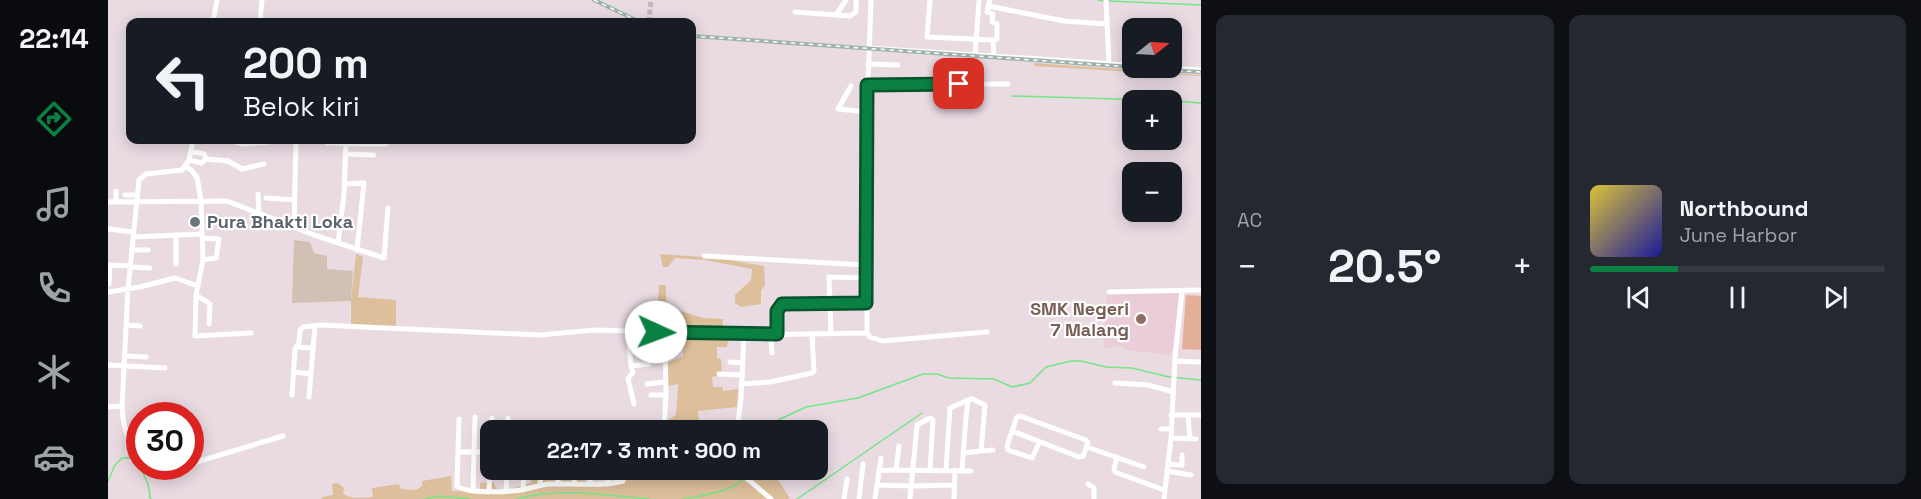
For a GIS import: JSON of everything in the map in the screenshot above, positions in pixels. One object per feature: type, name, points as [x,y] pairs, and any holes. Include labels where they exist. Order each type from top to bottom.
[{"type":"street","points":[[214,18],[217,0]]},
{"type":"street","points":[[260,18],[261,0]]},
{"type":"street","points":[[836,15],[846,0]]},
{"type":"street","points":[[795,12],[850,16],[854,15],[856,0]]},
{"type":"street","points":[[871,0],[867,85],[865,278],[867,333],[874,340],[882,341],[987,332]]},
{"type":"street","points":[[930,0],[927,38],[997,39],[997,24],[993,22],[993,14],[987,12],[989,3],[1065,21],[1107,24]]},
{"type":"street","points":[[975,55],[979,0]]},
{"type":"street","points":[[1106,2],[1109,63]]},
{"type":"street","points":[[932,52],[933,38]]},
{"type":"street","points":[[993,40],[994,57]]},
{"type":"street","points":[[868,48],[1122,64]]},
{"type":"street","points":[[868,64],[898,65]]},
{"type":"street","points":[[1182,69],[1201,70]]},
{"type":"street","points":[[867,85],[1008,84]]},
{"type":"street","points":[[851,86],[838,109],[867,112]]},
{"type":"street","points":[[126,434],[122,406],[124,365],[128,289],[139,180],[146,174],[177,171],[186,167],[192,144]]},
{"type":"street","points":[[294,226],[296,144]]},
{"type":"street","points":[[338,243],[346,144]]},
{"type":"street","points":[[191,151],[204,154],[206,159]]},
{"type":"street","points":[[345,154],[374,155]]},
{"type":"street","points":[[189,160],[202,163],[206,159],[230,161],[242,170],[264,164]]},
{"type":"street","points":[[186,167],[197,177],[201,201],[203,260],[196,292],[195,336],[251,333]]},
{"type":"street","points":[[357,250],[364,175]]},
{"type":"street","points":[[344,184],[364,183]]},
{"type":"street","points":[[116,191],[116,202]]},
{"type":"street","points":[[258,194],[260,213]]},
{"type":"street","points":[[125,195],[136,198],[227,201],[314,235],[384,258],[388,208]]},
{"type":"street","points":[[108,202],[136,198]]},
{"type":"street","points":[[266,198],[295,200]]},
{"type":"street","points":[[108,229],[133,234],[202,236],[219,239],[216,258],[203,260]]},
{"type":"street","points":[[176,236],[176,264]]},
{"type":"street","points":[[132,250],[148,250]]},
{"type":"street","points":[[704,256],[866,265]]},
{"type":"street","points":[[829,263],[831,334]]},
{"type":"street","points":[[109,284],[109,265],[150,268]]},
{"type":"street","points":[[829,277],[865,278]]},
{"type":"street","points":[[108,292],[175,278],[185,282],[210,304],[209,324]]},
{"type":"street","points":[[1109,292],[1201,290]]},
{"type":"street","points":[[1164,499],[1182,291]]},
{"type":"street","points":[[772,352],[777,311],[780,305],[866,303]]},
{"type":"street","points":[[127,325],[140,326]]},
{"type":"street","points":[[292,395],[296,347],[299,343],[301,328],[315,326],[540,335],[595,330],[744,335],[867,333]]},
{"type":"street","points":[[309,397],[315,326]]},
{"type":"street","points":[[628,332],[633,372],[628,379],[634,404]]},
{"type":"street","points":[[665,332],[665,420]]},
{"type":"street","points":[[741,384],[770,382],[812,373],[814,371],[812,334]]},
{"type":"street","points":[[737,420],[744,335]]},
{"type":"street","points":[[296,347],[313,348]]},
{"type":"street","points":[[125,356],[146,357]]},
{"type":"street","points":[[730,362],[743,363]]},
{"type":"street","points":[[1175,362],[1201,362]]},
{"type":"street","points":[[632,366],[649,364]]},
{"type":"street","points":[[108,365],[165,368]]},
{"type":"street","points":[[293,372],[311,374]]},
{"type":"street","points":[[719,374],[742,375]]},
{"type":"street","points":[[647,384],[665,382]]},
{"type":"street","points":[[1115,383],[1148,385],[1174,392]]},
{"type":"street","points":[[651,395],[666,395]]},
{"type":"street","points":[[946,470],[950,408],[972,399],[985,405],[981,451]]},
{"type":"street","points":[[954,499],[963,453],[968,400]]},
{"type":"street","points":[[108,407],[122,406]]},
{"type":"street","points":[[1171,415],[1201,415]]},
{"type":"street","points":[[1012,431],[1081,457],[1088,443],[1086,440],[1020,416],[1017,417],[1012,431],[1007,446],[1008,450],[1032,458],[1039,442]]},
{"type":"street","points":[[1171,438],[1193,439],[1188,416]]},
{"type":"street","points":[[473,490],[475,417]]},
{"type":"street","points":[[910,499],[917,425],[930,418],[933,420],[930,470]]},
{"type":"street","points":[[459,419],[457,486],[460,488],[522,490],[540,484],[608,484],[623,480]]},
{"type":"street","points":[[1161,429],[1171,429]]},
{"type":"street","points":[[204,460],[283,436]]},
{"type":"street","points":[[896,470],[899,446]]},
{"type":"street","points":[[1087,447],[1144,467]]},
{"type":"street","points":[[963,453],[993,450]]},
{"type":"street","points":[[458,452],[480,452]]},
{"type":"street","points":[[1168,464],[1182,465],[1182,456]]},
{"type":"street","points":[[1117,457],[1115,472],[1164,488]]},
{"type":"street","points":[[875,499],[881,458]]},
{"type":"street","points":[[859,499],[863,464]]},
{"type":"street","points":[[879,470],[971,471]]},
{"type":"street","points":[[1167,471],[1191,475]]},
{"type":"street","points":[[844,499],[847,479]]},
{"type":"street","points":[[489,480],[489,490]]},
{"type":"street","points":[[506,480],[506,490]]},
{"type":"street","points":[[522,490],[523,480]]},
{"type":"street","points":[[540,480],[540,484]]},
{"type":"street","points":[[751,480],[771,499]]},
{"type":"street","points":[[1088,484],[1094,488],[1094,499]]},
{"type":"street","points":[[877,485],[955,485]]},
{"type":"shaded area","points":[[1034,63],[1122,69],[1122,71],[1034,66]]},
{"type":"shaded area","points":[[294,240],[310,242],[314,253],[327,256],[327,269],[353,271],[351,301],[292,303]]},
{"type":"shaded area","points":[[356,254],[363,257],[358,297],[396,300],[396,331],[351,327]]},
{"type":"shaded area","points":[[660,254],[717,258],[764,266],[765,285],[761,291],[761,304],[741,307],[735,303],[735,295],[751,280],[752,269],[705,260],[675,258],[668,267],[663,267]]},
{"type":"shaded area","points":[[659,285],[666,285],[666,307],[704,318],[723,319],[722,334],[729,334],[727,347],[717,347],[717,358],[721,359],[722,375],[712,377],[713,387],[723,387],[723,391],[738,389],[737,407],[698,411],[699,420],[668,420],[676,415],[678,384],[665,387],[665,364],[683,356],[683,333],[656,333]]},
{"type":"shaded area","name":"SMK Negeri 7 Malang","points":[[1179,293],[1171,355],[1127,350],[1118,345],[1103,347],[1107,294]]},
{"type":"shaded area","points":[[1186,295],[1201,296],[1201,350],[1182,349]]},
{"type":"shaded area","points":[[451,476],[452,491],[480,490],[480,483],[493,482],[499,492],[531,483],[531,480],[605,482],[606,480],[778,480],[790,499],[322,499],[322,497],[333,495],[332,484],[338,483],[344,488],[343,494],[350,497],[373,497],[372,488],[399,484],[401,489],[416,490],[422,486],[422,481]]},
{"type":"waterway","points":[[1098,0],[1104,1]]},
{"type":"waterway","points":[[1109,1],[1201,5]]},
{"type":"waterway","points":[[1012,96],[1122,99]]},
{"type":"waterway","points":[[1182,102],[1201,103]]},
{"type":"waterway","points":[[778,420],[806,407],[858,398],[923,374],[937,374],[949,378],[994,379],[1012,387],[1030,383],[1046,367],[1081,361],[1106,367],[1132,368],[1169,377],[1201,380]]},
{"type":"waterway","points":[[797,499],[922,413]]},
{"type":"waterway","points":[[108,481],[115,465],[122,458],[126,458]]},
{"type":"waterway","points":[[146,480],[151,499]]},
{"type":"waterway","points":[[683,499],[725,490],[742,480]]},
{"type":"waterway","points":[[516,499],[549,493],[599,494],[649,499]]},
{"type":"waterway","points":[[425,499],[439,496],[470,499]]},
{"type":"tunnel","points":[[649,18],[651,0]]},
{"type":"railway","points":[[594,0],[632,18]]},
{"type":"railway","points":[[696,36],[1122,66]]},
{"type":"railway","points":[[1182,71],[1201,72]]},
{"type":"place","name":"Pura Bhakti Loka","points":[[195,222]]},
{"type":"place","name":"SMK Negeri 7 Malang","points":[[1141,319]]},
{"type":"route","points":[[656,332],[777,334],[776,316],[782,304],[866,303],[867,85],[959,84]]}]
